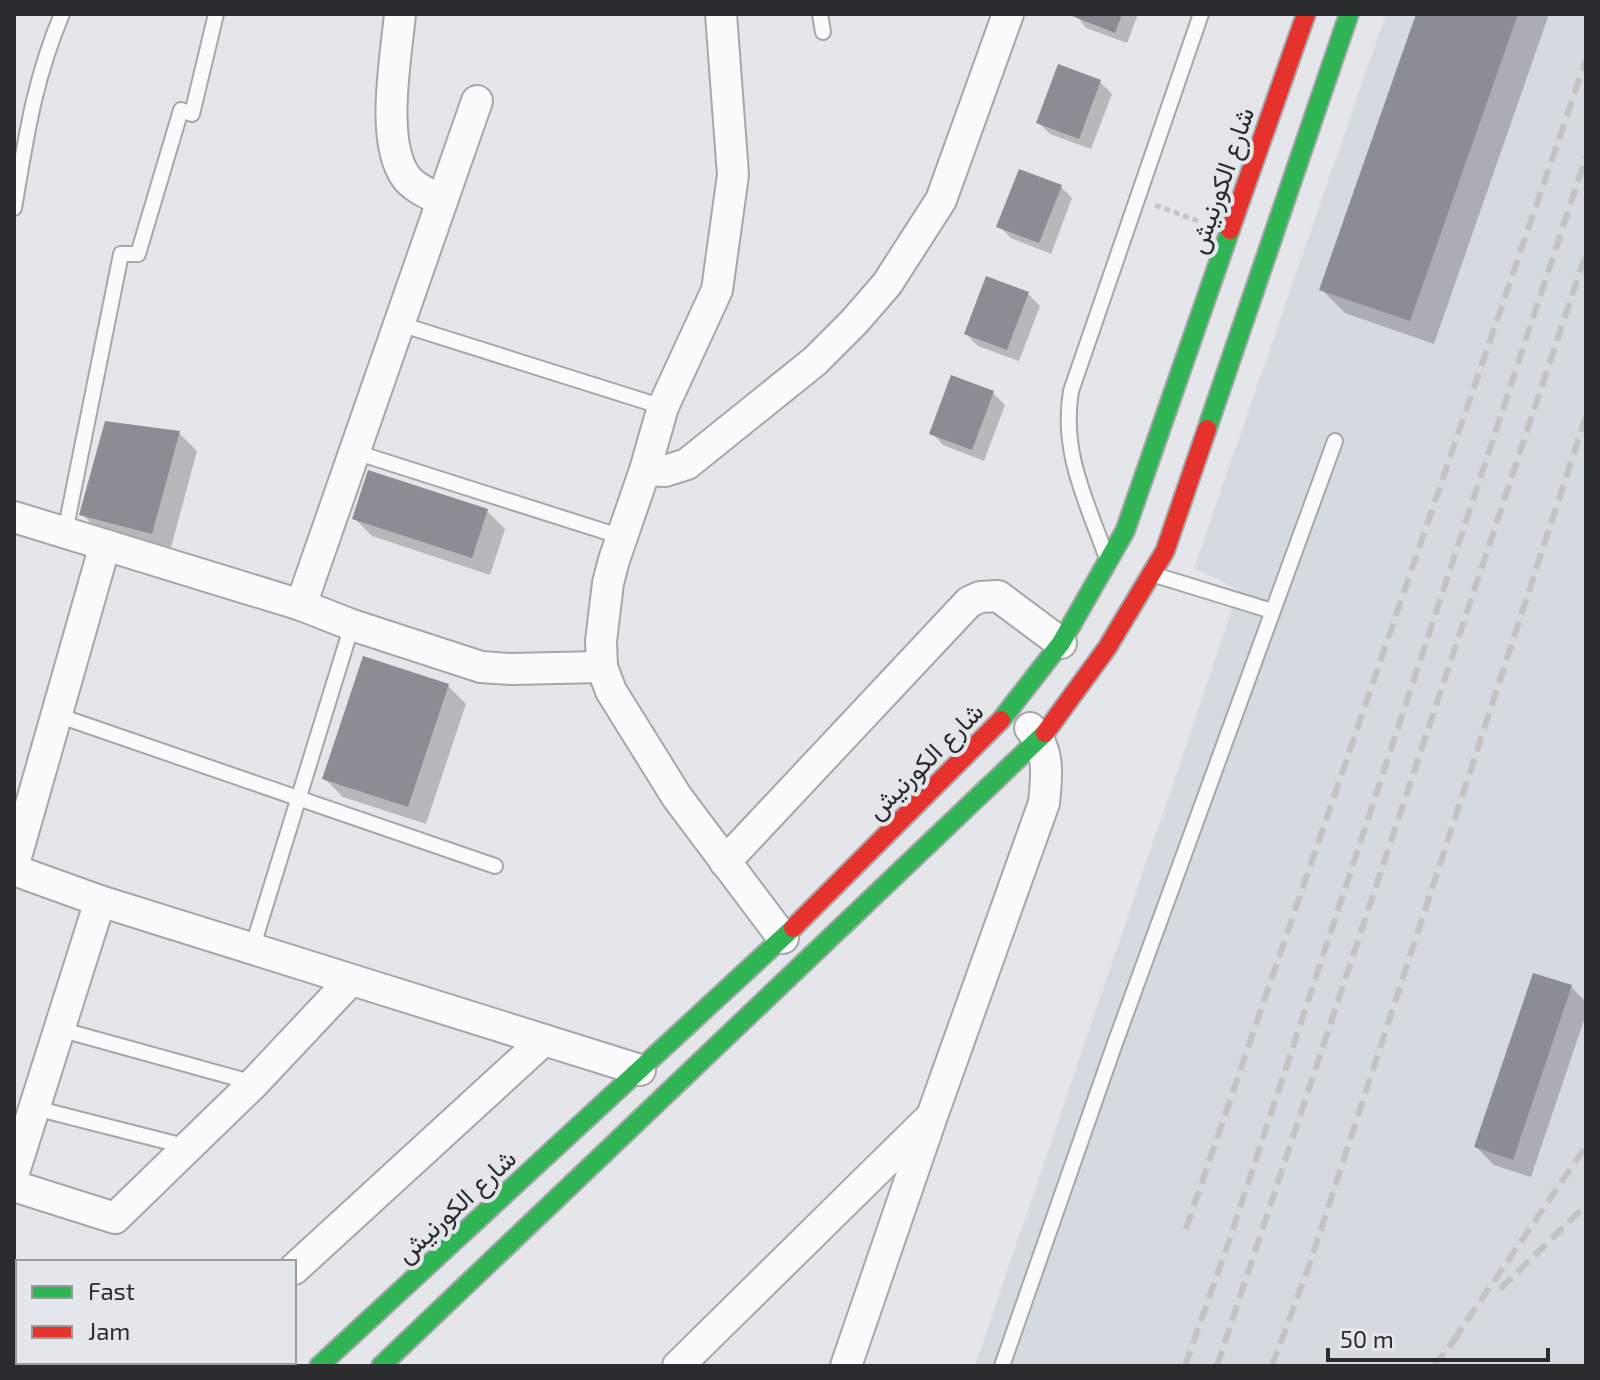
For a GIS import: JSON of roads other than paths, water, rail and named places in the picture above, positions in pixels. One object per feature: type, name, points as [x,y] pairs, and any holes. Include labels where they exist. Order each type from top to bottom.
[{"type":"street","points":[[400,14],[391,135],[395,158],[408,180],[442,201]]},
{"type":"street","points":[[721,14],[733,175],[717,290],[663,407],[622,537],[608,583],[601,641],[602,667],[611,691],[677,797],[783,938]]},
{"type":"street","points":[[645,470],[676,468],[698,455],[815,361],[887,284],[941,200],[1008,14]]},
{"type":"street","name":"شارع الكورنيش","points":[[381,1366],[1040,740],[1079,691],[1125,622],[1130,567],[1125,531],[1306,14]]},
{"type":"street","name":"شارع الكورنيش","points":[[319,1366],[783,938],[1012,709],[1061,643],[1130,567],[1165,551],[1349,14]]},
{"type":"street","points":[[301,605],[477,101]]},
{"type":"street","points":[[14,517],[301,605],[481,667],[602,667]]},
{"type":"street","points":[[14,864],[105,545]]},
{"type":"street","points":[[725,862],[969,602],[980,597],[998,596],[1061,643]]},
{"type":"street","points":[[846,1366],[1044,803],[1048,771],[1040,740],[1012,709]]},
{"type":"street","points":[[14,870],[100,901],[640,1070]]},
{"type":"street","points":[[14,1172],[100,901]]},
{"type":"street","points":[[14,1186],[115,1218],[254,1083],[351,980]]},
{"type":"street","points":[[296,1267],[544,1040]]},
{"type":"street","points":[[678,1366],[932,1116]]},
{"type":"lane","points":[[14,208],[28,119],[37,83],[62,14]]},
{"type":"lane","points":[[65,532],[121,254],[138,254],[181,110],[192,114],[216,14]]},
{"type":"lane","points":[[820,14],[823,32]]},
{"type":"lane","points":[[1201,14],[1071,391],[1066,418],[1073,462],[1130,567],[1272,611]]},
{"type":"lane","points":[[400,324],[663,407]]},
{"type":"lane","points":[[1002,1366],[1114,1046],[1335,441]]},
{"type":"lane","points":[[355,452],[622,537]]},
{"type":"lane","points":[[252,949],[352,625]]},
{"type":"lane","points":[[57,715],[495,866]]},
{"type":"lane","points":[[59,1029],[254,1083]]},
{"type":"lane","points":[[35,1108],[188,1147]]},
{"type":"railway","points":[[1186,1229],[1586,60]]},
{"type":"railway","points":[[1185,1366],[1229,1241],[1586,157]]},
{"type":"railway","points":[[1217,1366],[1586,253]]},
{"type":"railway","points":[[1272,1366],[1310,1263],[1586,416]]},
{"type":"railway","points":[[1453,1341],[1586,1146]]},
{"type":"railway","points":[[1500,1289],[1586,1205]]},
{"type":"railway","points":[[1434,1366],[1460,1333]]}]
